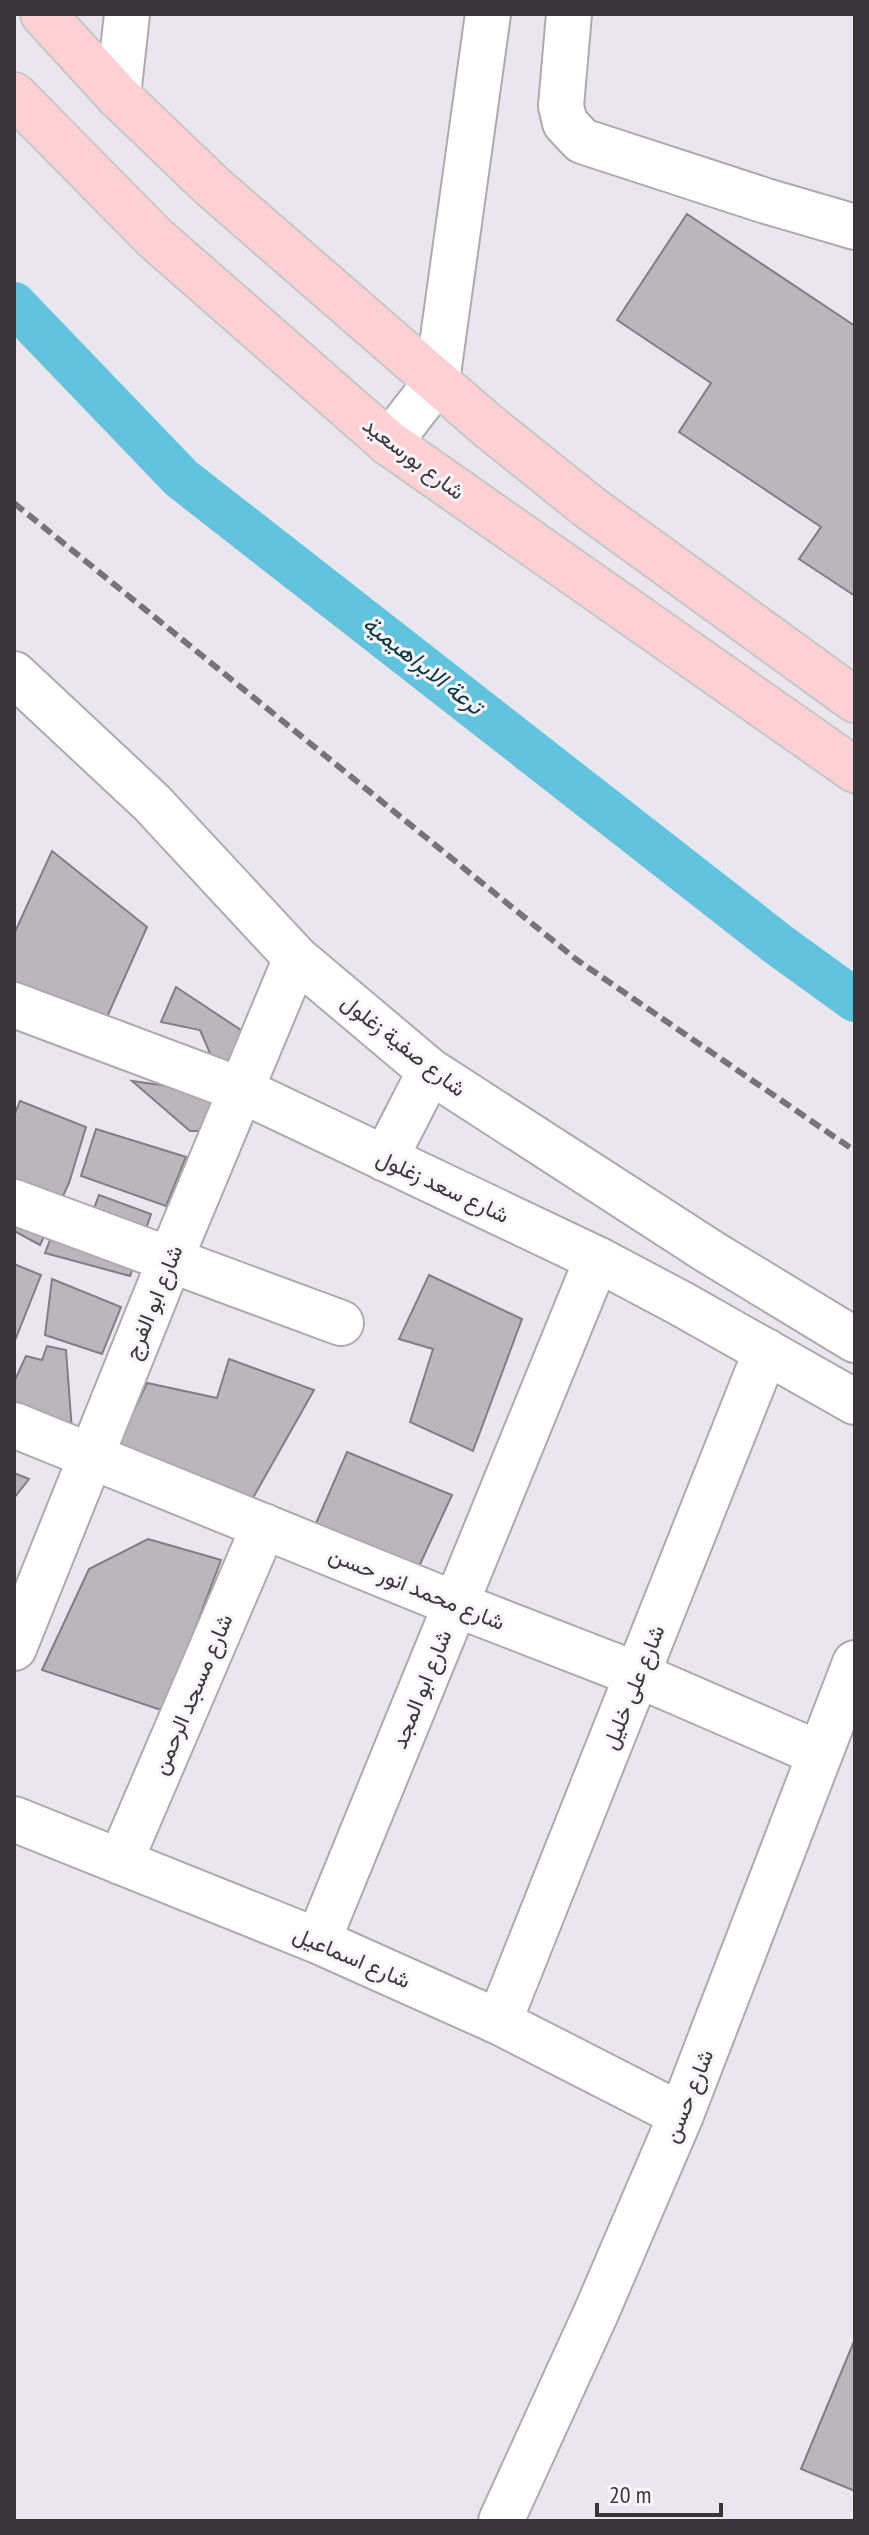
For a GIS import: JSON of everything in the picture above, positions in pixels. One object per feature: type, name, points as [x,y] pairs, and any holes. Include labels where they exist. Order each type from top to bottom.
[{"type":"main road","points":[[43,14],[118,96],[213,187],[537,467],[855,700]]},
{"type":"main road","name":"شارع بورسعيد","points":[[14,95],[155,238],[389,443],[850,773]]},
{"type":"street","points":[[118,96],[127,14]]},
{"type":"street","points":[[389,443],[437,381],[488,14]]},
{"type":"street","points":[[569,14],[561,106],[565,123],[582,141],[855,227]]},
{"type":"street","name":"شارع صفية زغلول","points":[[14,674],[152,803],[296,958],[430,1071],[710,1252],[855,1340]]},
{"type":"street","name":"شارع ابو الفرج","points":[[14,1648],[296,958]]},
{"type":"street","name":"شارع سعد زغلول","points":[[14,1005],[241,1090],[597,1259],[855,1402]]},
{"type":"street","points":[[385,1159],[430,1071]]},
{"type":"street","points":[[14,1202],[341,1323]]},
{"type":"street","points":[[680,1303],[710,1252]]},
{"type":"street","name":"شارع ابو المجد","points":[[318,1941],[597,1259]]},
{"type":"street","name":"شارع على خليل","points":[[499,2022],[766,1351]]},
{"type":"street","name":"شارع محمد انور حسن","points":[[14,1425],[638,1675],[820,1754]]},
{"type":"street","name":"شارع مسجد الرحمن","points":[[120,1862],[264,1526]]},
{"type":"street","name":"شارع حسن","points":[[501,2521],[596,2313],[681,2115],[855,1663]]},
{"type":"street","name":"شارع اسماعيل","points":[[14,1819],[318,1941],[499,2022],[681,2115]]},
{"type":"building","points":[[687,214],[855,326],[855,596],[799,559],[821,527],[679,432],[711,383],[617,320]]},
{"type":"building","points":[[52,851],[147,927],[103,1026],[14,994],[14,934]]},
{"type":"building","points":[[176,987],[271,1050],[239,1131],[190,1131],[132,1081],[182,1088],[213,1060],[200,1030],[161,1022]]},
{"type":"building","points":[[20,1101],[86,1127],[69,1183],[40,1245],[14,1231],[14,1116]]},
{"type":"building","points":[[96,1129],[186,1157],[166,1206],[81,1176]]},
{"type":"building","points":[[99,1195],[151,1214],[130,1276],[45,1253],[64,1204],[93,1211]]},
{"type":"building","points":[[14,1264],[41,1275],[14,1343]]},
{"type":"building","points":[[429,1275],[522,1319],[473,1451],[410,1422],[433,1349],[399,1339]]},
{"type":"building","points":[[52,1279],[121,1307],[102,1354],[45,1335]]},
{"type":"building","points":[[47,1346],[66,1350],[72,1431],[14,1413],[14,1382],[26,1356],[42,1360]]},
{"type":"building","points":[[229,1359],[314,1390],[250,1503],[116,1449],[147,1383],[217,1398]]},
{"type":"building","points":[[347,1452],[452,1495],[410,1586],[307,1544]]},
{"type":"building","points":[[14,1473],[29,1479],[14,1498]]},
{"type":"building","points":[[148,1539],[221,1560],[164,1711],[42,1670],[89,1569]]},
{"type":"building","points":[[855,2339],[855,2491],[801,2469]]},
{"type":"waterway","name":"ترعة الابراهيمية","points":[[14,304],[181,478],[779,945],[855,1000]]},
{"type":"railway","points":[[14,503],[577,960],[855,1151]]}]
